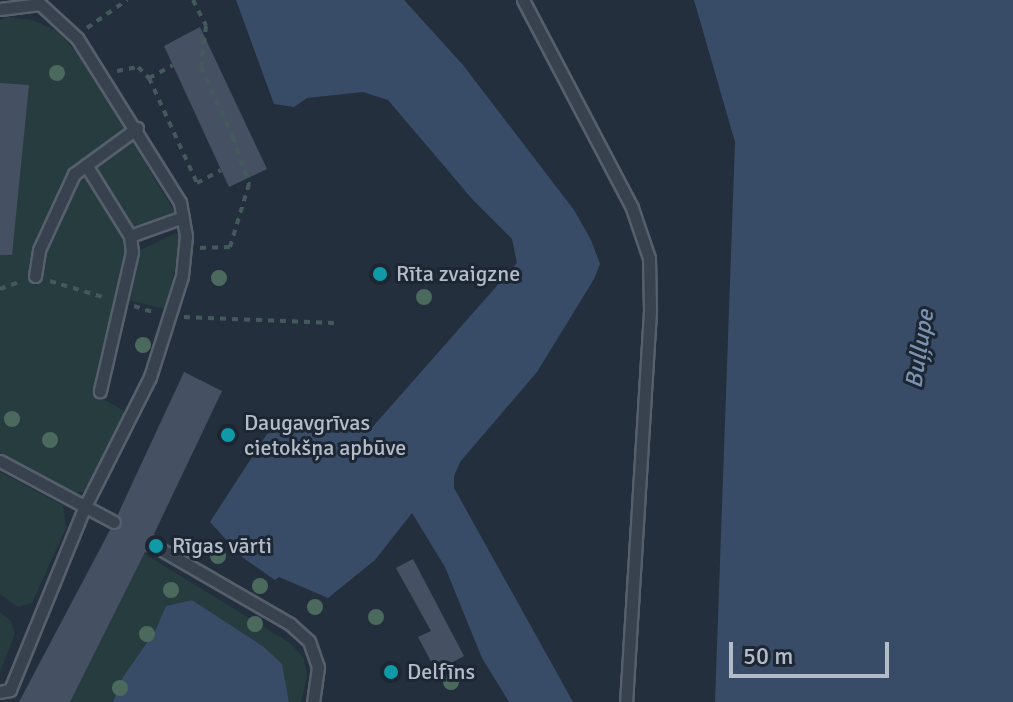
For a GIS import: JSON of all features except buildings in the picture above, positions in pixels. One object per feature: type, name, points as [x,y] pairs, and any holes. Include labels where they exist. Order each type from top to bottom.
[{"type":"lane","points":[[523,0],[632,208],[649,258],[650,311],[626,702]]},
{"type":"lane","points":[[0,9],[40,4],[77,38],[137,128],[180,202],[185,252],[182,276],[150,377],[85,506],[10,690],[0,692]]},
{"type":"lane","points":[[35,276],[39,250],[74,174],[137,128]]},
{"type":"lane","points":[[86,165],[130,236],[132,252],[100,391]]},
{"type":"lane","points":[[130,236],[183,217]]},
{"type":"lane","points":[[0,461],[114,522]]},
{"type":"lane","points":[[155,546],[290,624],[309,641],[318,667],[313,702]]},
{"type":"path","points":[[77,38],[91,24],[127,0]]},
{"type":"path","points":[[185,252],[206,245],[230,247],[249,184],[233,137],[201,67],[206,26],[193,0]]},
{"type":"path","points":[[149,78],[173,65]]},
{"type":"path","points":[[102,75],[138,67],[149,78],[197,183],[221,170]]},
{"type":"green space","points":[[8,17],[32,20],[57,31],[81,57],[176,214],[135,232],[128,222],[117,228],[128,253],[95,395],[127,412],[88,490],[74,494],[0,455],[0,20]]},
{"type":"green space","points":[[176,233],[183,236],[165,309],[128,300],[140,250]]},
{"type":"green space","points":[[0,472],[63,505],[66,528],[32,603],[18,607],[0,594]]},
{"type":"green space","points":[[109,532],[290,643],[304,658],[307,677],[301,702],[289,702],[281,664],[264,647],[192,600],[166,606],[155,631],[123,677],[113,702],[24,702]]},
{"type":"green space","points":[[0,612],[11,621],[15,633],[0,672]]},
{"type":"water","points":[[236,0],[404,0],[463,65],[574,210],[591,240],[600,264],[594,279],[537,372],[460,462],[454,476],[454,488],[573,702],[509,702],[482,658],[445,567],[412,513],[375,560],[328,598],[279,577],[275,580],[242,557],[210,522],[267,434],[318,420],[369,431],[517,263],[512,239],[473,200],[388,100],[363,92],[307,98],[294,107],[274,104]]},
{"type":"water","name":"Buļļupe","points":[[694,0],[1013,0],[1013,702],[715,702],[735,142]]},
{"type":"water","points":[[192,600],[264,647],[282,664],[289,702],[113,702],[123,677],[155,631],[166,606]]},
{"type":"place","name":"Rīta zvaigzne","points":[[380,274]]},
{"type":"place","name":"Daugavgrīvas cietokšņa apbūve","points":[[228,435]]},
{"type":"place","name":"Rīgas vārti","points":[[156,546]]},
{"type":"place","name":"Delfīns","points":[[391,672]]}]
